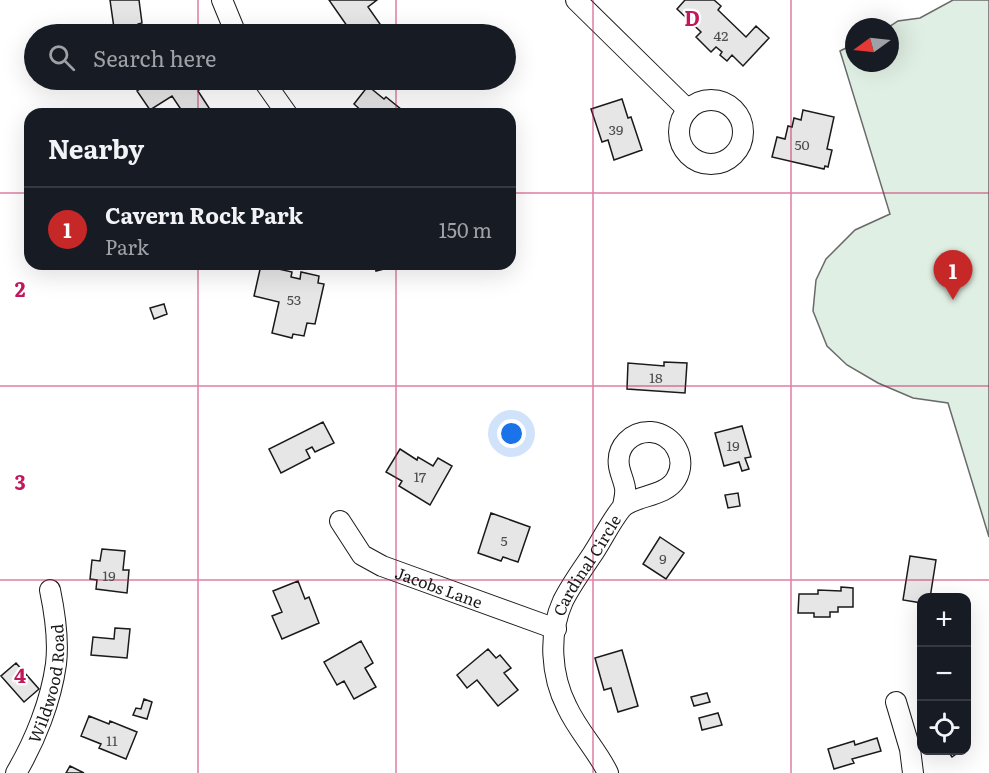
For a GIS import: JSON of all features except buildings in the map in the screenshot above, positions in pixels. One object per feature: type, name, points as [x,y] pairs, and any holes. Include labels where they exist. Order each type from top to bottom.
[{"type":"street","points":[[222,0],[232,24]]},
{"type":"street","points":[[576,0],[688,110]]},
{"type":"street","points":[[270,90],[283,108]]},
{"type":"street","name":"Cardinal Circle","points":[[608,773],[578,729],[559,691],[553,651],[558,614],[569,591],[623,506]]},
{"type":"street","name":"Jacobs Lane","points":[[340,521],[362,555],[382,566],[556,629]]},
{"type":"street","name":"Wildwood Road","points":[[16,773],[26,757],[42,719],[56,664],[56,631],[50,590]]},
{"type":"street","points":[[896,702],[910,749],[913,773]]},
{"type":"green space","points":[[953,0],[989,0],[989,537],[948,403],[913,398],[878,383],[847,365],[827,346],[813,311],[816,280],[826,259],[855,230],[890,214],[846,72],[899,72],[899,21],[920,18]]},
{"type":"green space","points":[[845,48],[845,67],[840,51]]},
{"type":"place","name":"Cavern Rock Park","points":[[953,300]]}]
